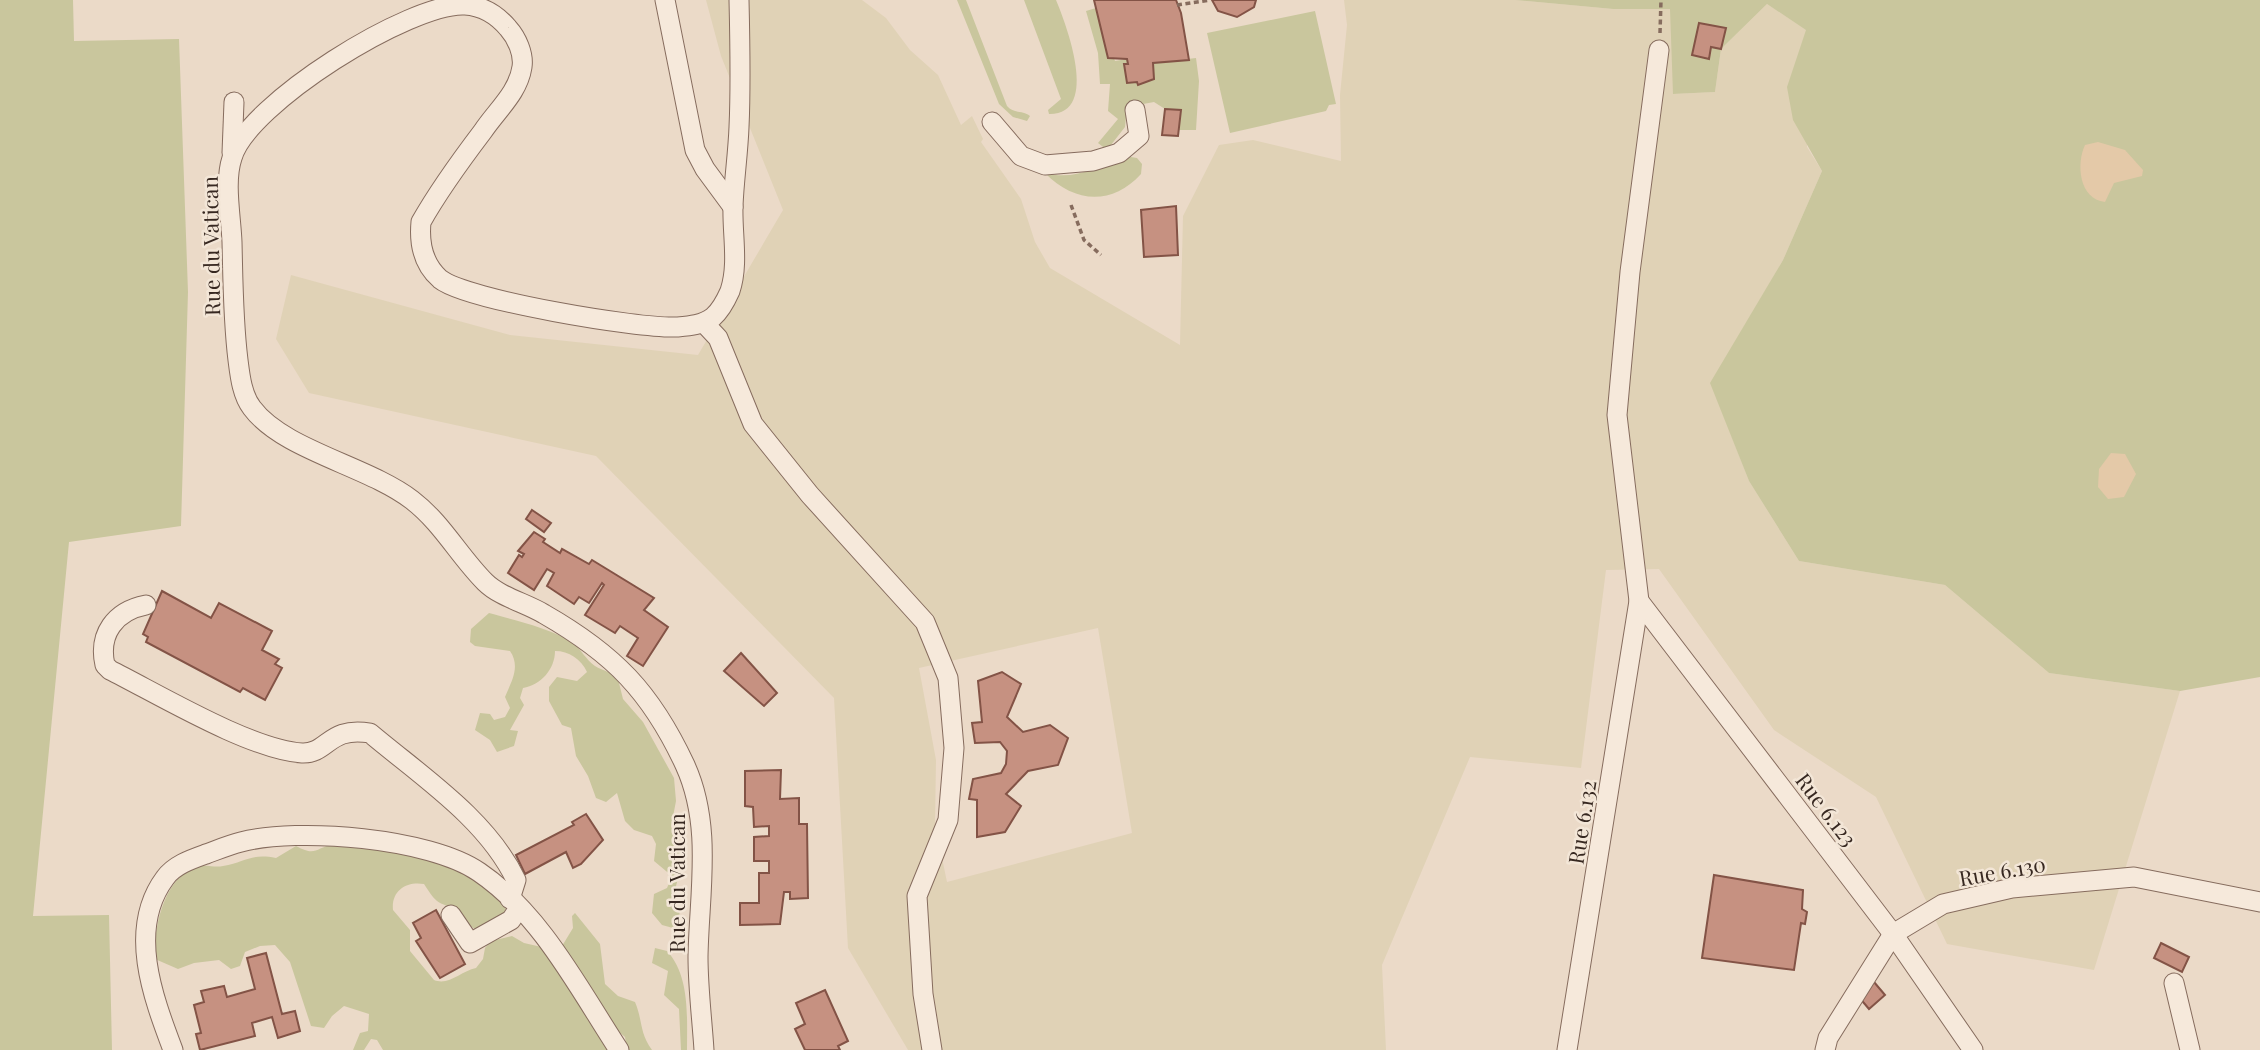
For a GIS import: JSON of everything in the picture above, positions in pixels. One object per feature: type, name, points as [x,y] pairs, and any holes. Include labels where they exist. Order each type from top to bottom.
[{"type":"street","points":[[665,0],[695,150],[705,169],[733,207]]},
{"type":"street","points":[[740,0],[739,127],[733,207],[734,265],[730,290],[722,307],[704,323],[718,338],[753,424],[810,495],[925,622],[948,678],[954,748],[948,820],[917,896],[923,994],[932,1050]]},
{"type":"street","name":"Rue du Vatican","points":[[704,323],[666,326],[548,310],[451,286],[430,269],[419,237],[421,222],[487,125],[511,96],[523,62],[516,39],[509,29],[486,10],[460,5],[421,13],[378,36],[314,74],[263,111],[245,132],[231,158],[233,316],[239,375],[250,405],[289,437],[394,487],[436,522],[487,585],[541,611],[603,652],[638,686],[680,757],[698,800],[701,835],[698,960],[704,1050]]},
{"type":"street","points":[[1639,601],[1617,415],[1630,272],[1659,50]]},
{"type":"street","points":[[231,158],[234,102]]},
{"type":"street","points":[[992,121],[1021,156],[1045,165],[1093,160],[1119,153],[1139,136],[1136,110]]},
{"type":"street","name":"Rue 6.123","points":[[1639,601],[1893,934],[1973,1050]]},
{"type":"street","name":"Rue 6.132","points":[[1567,1050],[1639,601]]},
{"type":"street","points":[[146,605],[133,607],[113,621],[103,643],[105,665],[110,670],[214,723],[275,747],[304,753],[318,749],[333,737],[350,730],[370,733],[472,820],[507,862],[516,880],[515,903],[511,920],[470,943],[451,915]]},
{"type":"street","points":[[173,1050],[145,953],[148,920],[155,897],[166,876],[188,860],[242,841],[288,837],[381,840],[453,859],[478,871],[515,903],[546,939],[619,1050]]},
{"type":"street","name":"Rue 6.130","points":[[1825,1050],[1828,1038],[1893,934],[1943,904],[2012,888],[2134,877],[2260,902]]},
{"type":"street","points":[[2174,983],[2190,1050]]},
{"type":"path","points":[[1177,5],[1210,0]]},
{"type":"path","points":[[1659,50],[1661,0]]},
{"type":"path","points":[[1071,205],[1084,240],[1101,255]]},
{"type":"shaded area","points":[[0,0],[73,0],[74,41],[179,39],[188,292],[181,526],[69,542],[33,916],[109,915],[112,1050],[0,1050]]},
{"type":"shaded area","points":[[706,0],[862,0],[886,18],[910,50],[938,75],[961,125],[972,116],[983,139],[981,142],[1021,199],[1035,242],[1050,268],[1180,345],[1183,216],[1219,145],[1253,140],[1341,161],[1340,95],[1347,25],[1344,0],[1515,0],[1613,9],[1671,9],[1674,94],[1715,92],[1721,49],[1767,4],[1807,30],[1807,147],[1822,171],[1783,260],[1711,383],[1749,481],[1799,561],[1945,585],[2049,673],[2180,691],[2094,970],[1947,944],[1876,797],[1774,730],[1659,569],[1606,570],[1581,768],[1470,757],[1382,965],[1386,1050],[908,1050],[848,948],[834,698],[596,456],[309,393],[276,339],[291,275],[510,335],[698,355],[783,210],[721,56]],"holes":[[[1098,628],[1132,833],[947,882],[935,825],[936,760],[919,668]]]},
{"type":"shaded area","points":[[957,0],[966,0],[1007,106],[1030,116],[1027,121],[1013,117],[999,104]]},
{"type":"shaded area","points":[[1024,0],[1056,0],[1061,12],[1072,47],[1077,85],[1073,100],[1065,110],[1049,114],[1048,110],[1061,99]]},
{"type":"shaded area","points":[[1515,0],[2260,0],[2260,677],[2180,691],[2049,673],[1945,585],[1799,561],[1749,481],[1710,383],[1783,260],[1822,171],[1793,120],[1787,87],[1806,30],[1767,4],[1721,49],[1715,92],[1673,94],[1670,9],[1613,9]]},
{"type":"shaded area","points":[[1096,8],[1115,61],[1127,59],[1128,64],[1124,65],[1127,83],[1137,82],[1138,85],[1154,79],[1153,63],[1196,58],[1199,81],[1196,130],[1179,130],[1181,110],[1165,109],[1154,102],[1127,107],[1125,127],[1107,150],[1098,143],[1118,119],[1108,111],[1110,84],[1100,84],[1098,53],[1086,11]]},
{"type":"shaded area","points":[[1315,11],[1336,104],[1329,105],[1326,111],[1230,133],[1207,33]]},
{"type":"shaded area","points":[[1125,156],[1137,158],[1142,164],[1141,174],[1118,192],[1106,196],[1080,195],[1056,183],[1045,173],[1076,174]]},
{"type":"shaded area","points":[[489,613],[563,637],[572,642],[595,666],[618,679],[623,699],[643,722],[674,778],[676,801],[671,827],[684,855],[676,886],[680,909],[678,925],[673,928],[662,925],[652,913],[654,894],[667,888],[672,876],[654,861],[656,844],[652,836],[634,830],[625,821],[617,793],[606,802],[596,798],[588,776],[576,756],[571,728],[562,725],[549,701],[549,687],[557,677],[577,681],[587,672],[578,660],[565,652],[555,651],[553,664],[546,675],[523,688],[520,698],[524,705],[510,730],[518,731],[514,746],[497,752],[490,740],[475,730],[480,713],[490,714],[494,720],[505,717],[510,708],[505,697],[515,669],[510,651],[475,646],[470,642],[471,629]]},
{"type":"shaded area","points":[[389,833],[403,835],[475,875],[506,908],[503,915],[475,929],[467,924],[459,909],[438,902],[424,884],[412,884],[397,892],[393,910],[410,930],[410,951],[434,980],[450,980],[476,968],[491,941],[512,936],[524,943],[559,951],[573,928],[572,916],[575,913],[600,944],[605,984],[618,996],[635,1002],[645,1038],[652,1050],[627,1050],[625,1037],[618,1031],[607,1050],[383,1050],[377,1040],[371,1039],[364,1050],[353,1050],[360,1033],[368,1031],[369,1014],[344,1006],[332,1016],[324,1028],[311,1026],[290,962],[275,945],[260,946],[245,952],[240,966],[231,969],[219,960],[194,963],[178,969],[155,959],[156,933],[168,893],[176,881],[196,867],[223,866],[254,857],[276,858],[296,846],[312,851],[338,844],[368,849]]},
{"type":"shaded area","points":[[655,948],[667,951],[680,972],[686,997],[687,1050],[681,1050],[679,1009],[664,995],[668,971],[652,963]]},
{"type":"sand","points":[[2098,142],[2125,150],[2143,170],[2142,176],[2114,183],[2105,202],[2090,195],[2082,180],[2081,162],[2085,145]]},
{"type":"sand","points":[[2111,453],[2125,454],[2136,474],[2124,497],[2108,499],[2098,487],[2099,469]]},
{"type":"building","points":[[1094,0],[1176,0],[1181,13],[1189,60],[1153,63],[1154,79],[1138,85],[1137,82],[1127,83],[1124,64],[1128,64],[1127,59],[1108,58]]},
{"type":"building","points":[[1212,0],[1256,0],[1254,7],[1237,17],[1218,11]]},
{"type":"building","points":[[1699,23],[1726,28],[1721,49],[1711,47],[1709,59],[1692,55]]},
{"type":"building","points":[[1165,109],[1181,110],[1178,136],[1162,135]]},
{"type":"building","points":[[1176,206],[1178,255],[1144,257],[1141,210]]},
{"type":"building","points":[[532,510],[551,523],[544,532],[526,519]]},
{"type":"building","points":[[534,532],[545,539],[543,542],[560,553],[562,549],[589,564],[592,560],[654,598],[644,610],[668,627],[643,666],[627,656],[638,638],[620,626],[615,633],[585,615],[604,585],[602,583],[589,603],[579,597],[574,604],[547,586],[554,573],[547,569],[534,590],[508,573],[519,555],[522,557],[524,554],[518,551]]},
{"type":"building","points":[[162,591],[211,618],[219,603],[272,631],[262,650],[279,659],[275,664],[282,668],[265,700],[243,688],[240,692],[146,642],[148,637],[143,634]]},
{"type":"building","points":[[741,653],[777,693],[764,706],[724,671]]},
{"type":"building","points":[[1002,672],[1021,684],[1007,717],[1023,732],[1050,725],[1068,738],[1058,765],[1028,771],[1006,794],[1021,806],[1005,832],[977,837],[977,800],[969,799],[973,779],[1001,773],[1006,764],[1007,751],[1000,742],[975,743],[972,723],[982,722],[978,681]]},
{"type":"building","points":[[781,770],[780,799],[799,798],[799,824],[807,824],[808,898],[790,899],[790,892],[784,892],[780,924],[740,925],[740,903],[759,903],[759,873],[769,873],[769,861],[754,861],[754,837],[769,836],[769,826],[754,827],[753,807],[745,806],[745,771]]},
{"type":"building","points":[[586,814],[603,840],[581,864],[573,868],[566,852],[525,874],[516,855],[574,825],[572,822]]},
{"type":"building","points":[[1714,875],[1803,890],[1802,909],[1807,912],[1805,924],[1801,923],[1794,970],[1702,958]]},
{"type":"building","points":[[436,910],[465,964],[440,978],[416,941],[421,938],[413,923]]},
{"type":"building","points":[[2161,943],[2189,957],[2182,972],[2154,958]]},
{"type":"building","points":[[266,953],[282,1014],[295,1011],[300,1031],[278,1038],[272,1017],[252,1023],[255,1036],[200,1050],[196,1034],[201,1033],[194,1005],[204,1002],[201,991],[224,986],[227,997],[255,989],[247,958]]},
{"type":"building","points":[[1874,982],[1885,995],[1869,1009],[1858,996]]},
{"type":"building","points":[[825,990],[848,1041],[838,1046],[840,1050],[805,1050],[795,1029],[805,1024],[796,1003]]}]
